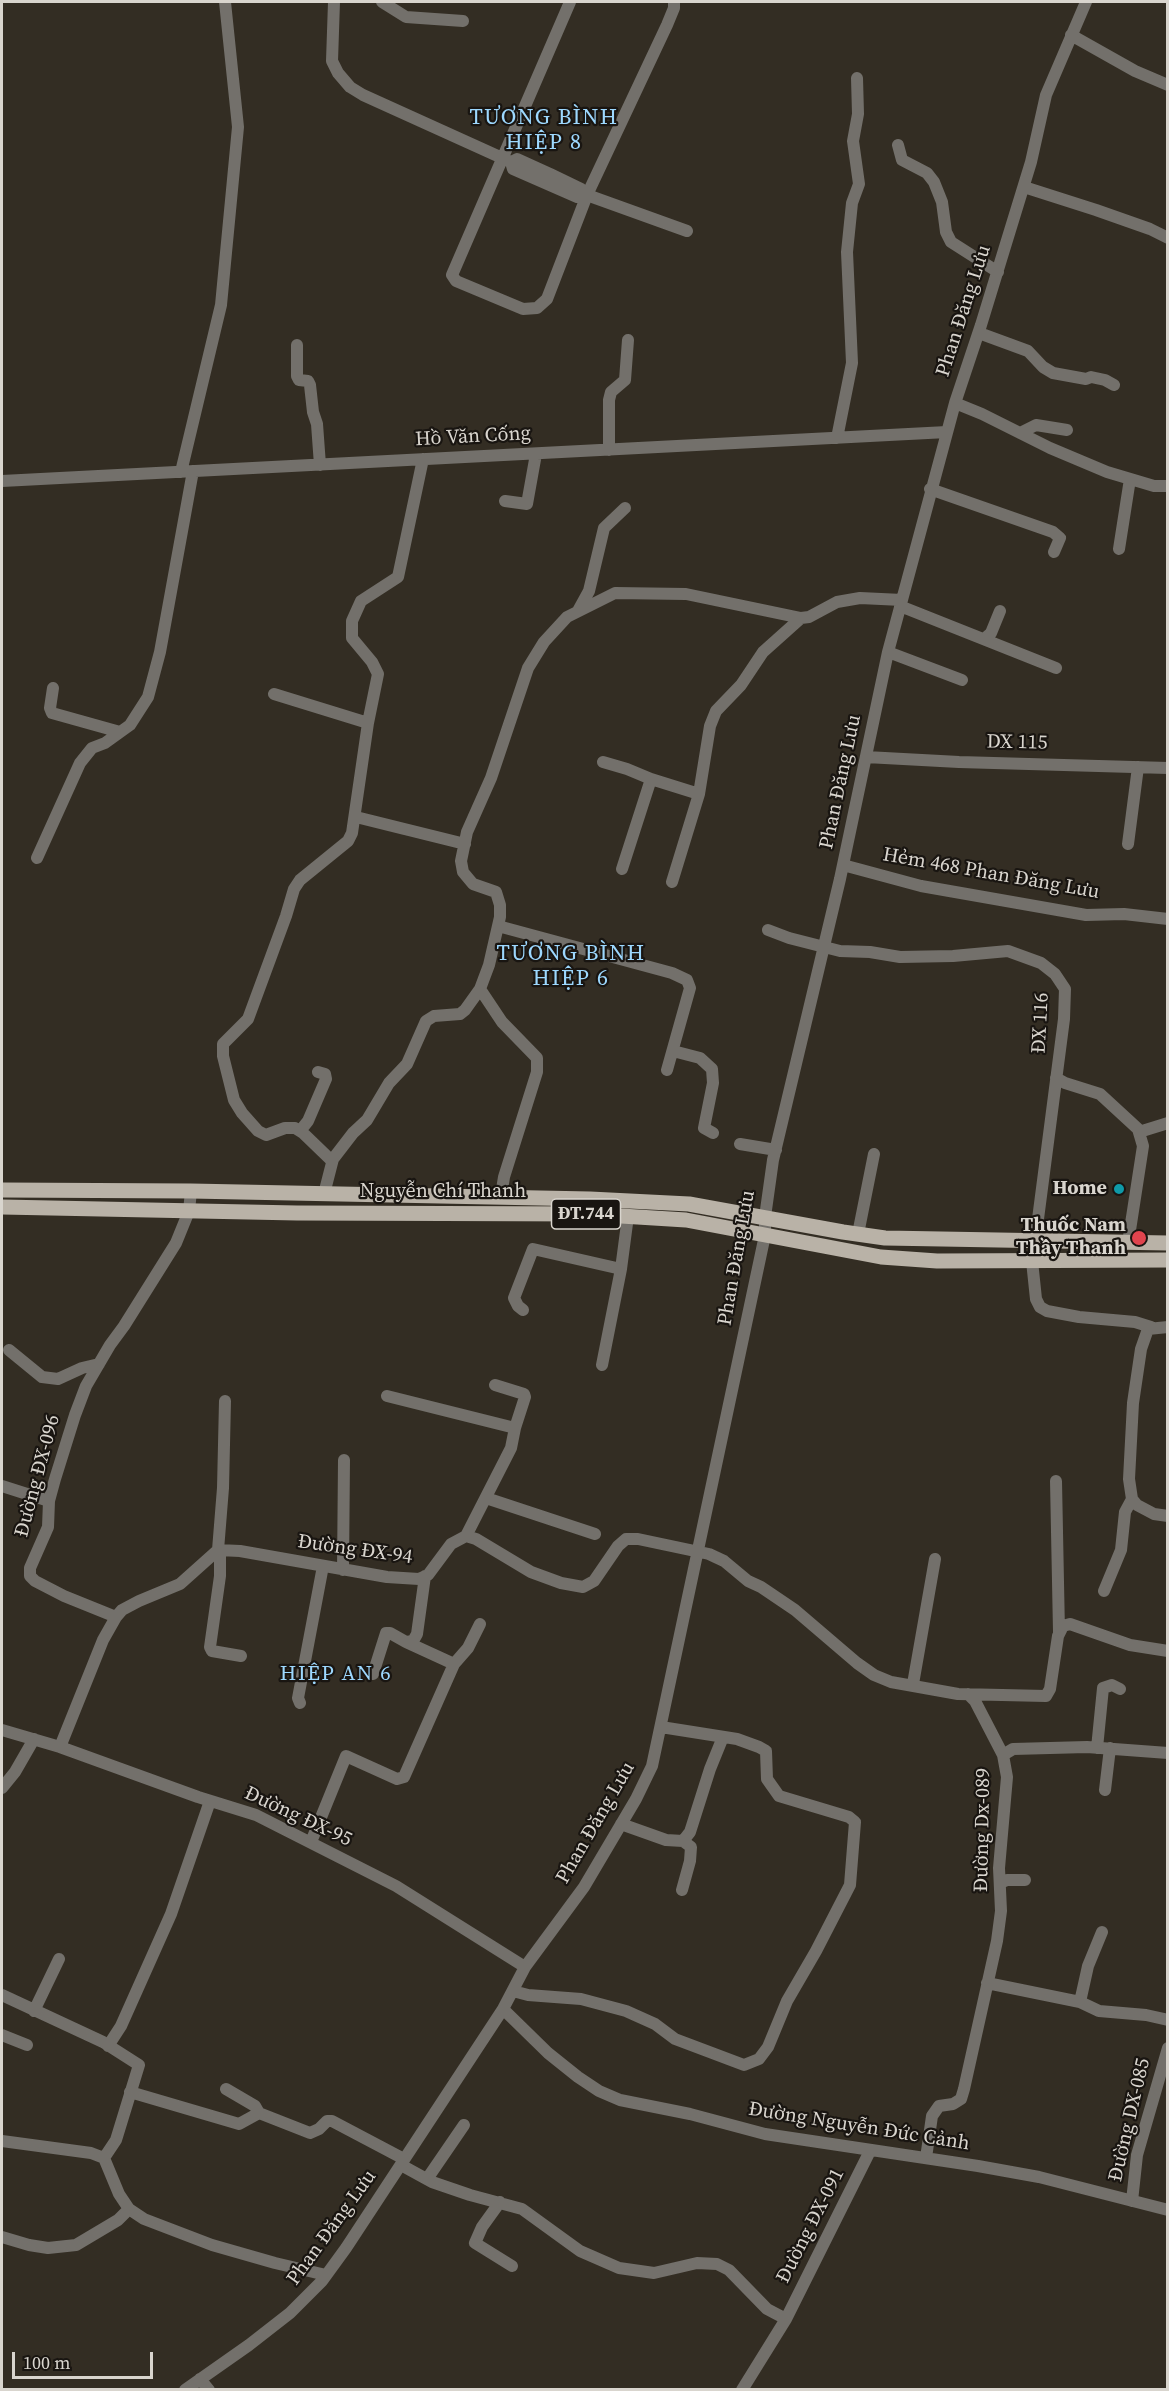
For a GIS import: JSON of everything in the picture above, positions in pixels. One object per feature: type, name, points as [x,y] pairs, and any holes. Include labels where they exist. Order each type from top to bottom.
[{"type":"main road","name":"Nguyễn Chí Thanh","points":[[2,1190],[501,1196],[689,1204],[885,1238],[1167,1243]]},
{"type":"main road","points":[[501,1196],[501,1214]]},
{"type":"main road","name":"Nguyễn Chí Thanh","points":[[2,1207],[628,1216],[686,1220],[881,1257],[937,1261],[1167,1260]]},
{"type":"street","points":[[37,858],[80,763],[92,748],[130,725],[148,697],[160,652],[187,472],[221,305],[238,127],[225,2]]},
{"type":"street","points":[[334,2],[332,61],[344,81],[363,95],[506,160],[517,159],[544,177],[581,189],[585,195],[687,231]]},
{"type":"street","points":[[382,2],[406,16],[463,21]]},
{"type":"street","points":[[570,2],[506,160],[452,275],[456,281],[523,309],[537,308],[547,299],[585,195],[667,26],[674,2]]},
{"type":"street","name":"Phan Đăng Lưu","points":[[185,2390],[291,2313],[326,2275],[503,2009],[525,1967],[584,1887],[652,1766],[765,1235],[765,1217],[776,1150],[843,865],[888,652],[930,489],[1024,187],[1046,95],[1086,2]]},
{"type":"street","points":[[1071,35],[1167,86]]},
{"type":"street","points":[[837,438],[852,363],[847,252],[852,203],[859,184],[853,141],[858,114],[857,78]]},
{"type":"street","points":[[898,144],[902,160],[927,173],[934,182],[942,202],[946,232],[951,242],[998,272]]},
{"type":"street","points":[[1024,187],[1150,229],[1167,238]]},
{"type":"street","points":[[979,333],[1028,351],[1043,367],[1053,373],[1086,379],[1091,377],[1114,385]]},
{"type":"street","points":[[609,450],[609,400],[611,392],[625,380],[628,340]]},
{"type":"street","points":[[297,345],[297,376],[299,380],[306,380],[310,385],[313,412],[317,424],[320,465]]},
{"type":"street","points":[[955,403],[1107,472],[1154,486],[1167,486]]},
{"type":"street","points":[[1020,433],[1036,425],[1067,430]]},
{"type":"street","name":"Hồ Văn Cống","points":[[2,481],[947,432]]},
{"type":"street","points":[[505,501],[527,504],[536,454]]},
{"type":"street","points":[[332,1161],[300,1131],[285,1128],[266,1135],[258,1131],[234,1100],[223,1056],[223,1044],[248,1019],[294,889],[300,880],[348,841],[352,833],[368,723],[378,674],[372,662],[352,638],[352,621],[361,601],[398,577],[423,459]]},
{"type":"street","points":[[1119,549],[1130,479]]},
{"type":"street","points":[[930,489],[1053,532],[1059,538],[1054,552]]},
{"type":"street","points":[[577,612],[589,591],[604,528],[625,508]]},
{"type":"street","points":[[324,1194],[332,1161],[352,1133],[367,1120],[389,1083],[407,1064],[426,1021],[434,1016],[460,1014],[480,989],[489,965],[498,926],[500,905],[496,892],[473,884],[463,872],[461,861],[467,832],[492,778],[528,668],[544,642],[567,617],[615,593],[686,594],[801,618],[809,617],[837,602],[860,598],[901,603],[976,638],[984,639],[1023,657],[1056,668]]},
{"type":"street","points":[[984,639],[991,633],[1000,611]]},
{"type":"street","points":[[672,882],[699,794],[707,735],[716,711],[741,685],[763,652],[801,618]]},
{"type":"street","points":[[888,652],[962,680]]},
{"type":"street","points":[[52,688],[50,708],[52,713],[120,732]]},
{"type":"street","points":[[274,694],[368,723]]},
{"type":"street","name":"DX 115","points":[[866,757],[1167,768]]},
{"type":"street","points":[[603,762],[699,794]]},
{"type":"street","points":[[1128,844],[1138,766]]},
{"type":"street","points":[[622,869],[651,779]]},
{"type":"street","points":[[356,817],[465,844]]},
{"type":"street","name":"Hẻm 468 Phan Đăng Lưu","points":[[843,865],[921,886],[1086,915],[1124,914],[1167,919]]},
{"type":"street","points":[[498,926],[672,973],[687,980],[690,988],[667,1070]]},
{"type":"street","name":"ĐX 116","points":[[768,930],[824,947],[900,957],[953,956],[1008,951],[1041,963],[1055,974],[1065,989],[1064,1019],[1035,1242]]},
{"type":"street","points":[[480,989],[502,1022],[537,1059],[537,1072],[504,1177],[501,1196]]},
{"type":"street","points":[[673,1051],[700,1058],[712,1069],[713,1083],[704,1128],[712,1133]]},
{"type":"street","points":[[300,1131],[308,1121],[326,1079],[325,1074],[318,1072]]},
{"type":"street","points":[[1056,1078],[1100,1094],[1139,1132],[1143,1146],[1128,1244]]},
{"type":"street","points":[[1139,1132],[1167,1123]]},
{"type":"street","points":[[740,1144],[776,1150]]},
{"type":"street","points":[[858,1234],[874,1154]]},
{"type":"street","name":"Đường ĐX-096","points":[[116,1617],[64,1596],[35,1581],[30,1575],[30,1568],[48,1527],[49,1501],[86,1386],[176,1243],[189,1211],[191,1191]]},
{"type":"street","points":[[602,1365],[621,1269],[628,1216]]},
{"type":"street","points":[[523,1310],[514,1298],[533,1249],[621,1269]]},
{"type":"street","points":[[1032,1261],[1036,1299],[1040,1307],[1047,1311],[1079,1317],[1135,1322],[1151,1327],[1167,1327]]},
{"type":"street","points":[[1151,1327],[1144,1336],[1133,1403],[1129,1479],[1132,1499],[1137,1505],[1154,1514],[1167,1516]]},
{"type":"street","points":[[9,1350],[42,1377],[58,1379],[82,1368],[99,1364]]},
{"type":"street","points":[[495,1386],[524,1394],[525,1397],[511,1448],[466,1536],[476,1539],[531,1572],[561,1583],[583,1587],[594,1581],[618,1546],[626,1539],[638,1539],[699,1551],[724,1562],[748,1581],[795,1610],[857,1663],[874,1675],[891,1682],[968,1694],[1046,1696],[1050,1689],[1059,1633],[1056,1481]]},
{"type":"street","points":[[387,1396],[515,1428]]},
{"type":"street","points":[[225,1401],[220,1576],[210,1647],[212,1651],[241,1656]]},
{"type":"street","points":[[343,1570],[344,1460]]},
{"type":"street","points":[[2,1486],[49,1501]]},
{"type":"street","points":[[486,1498],[595,1534]]},
{"type":"street","points":[[1104,1591],[1121,1550],[1125,1512],[1132,1499]]},
{"type":"street","name":"Đường ĐX-94","points":[[219,1550],[240,1551],[387,1577],[419,1579],[428,1575],[451,1544],[466,1536]]},
{"type":"street","points":[[60,1747],[103,1640],[116,1617],[139,1601],[180,1584],[219,1550]]},
{"type":"street","points":[[913,1684],[934,1559]]},
{"type":"street","points":[[300,1703],[298,1698],[323,1566]]},
{"type":"street","points":[[406,1642],[413,1641],[417,1634],[425,1576]]},
{"type":"street","points":[[311,1842],[346,1756],[397,1779],[404,1777],[454,1664],[468,1648],[480,1624]]},
{"type":"street","points":[[1059,1633],[1063,1626],[1070,1624],[1130,1645],[1167,1651]]},
{"type":"street","points":[[373,1674],[386,1633],[454,1664]]},
{"type":"street","points":[[1097,1748],[1103,1688],[1112,1685],[1120,1689]]},
{"type":"street","name":"Đường Dx-089","points":[[926,2158],[932,2116],[939,2106],[953,2104],[961,2099],[997,1941],[1001,1911],[1000,1883],[1007,1777],[1003,1755],[975,1701],[968,1694]]},
{"type":"street","points":[[513,1991],[528,1995],[581,1999],[626,2011],[655,2024],[675,2039],[744,2065],[759,2059],[768,2047],[787,2001],[850,1885],[855,1822],[849,1817],[779,1796],[767,1779],[766,1751],[737,1739],[661,1727]]},
{"type":"street","name":"Đường ĐX-95","points":[[2,1730],[60,1747],[210,1801],[256,1815],[396,1886],[525,1967]]},
{"type":"street","points":[[683,1841],[690,1832],[723,1737]]},
{"type":"street","points":[[2,1788],[15,1772],[34,1739]]},
{"type":"street","points":[[1106,1790],[1110,1748]]},
{"type":"street","points":[[1003,1755],[1013,1749],[1110,1748],[1167,1753]]},
{"type":"street","points":[[108,2046],[121,2026],[171,1914],[210,1801]]},
{"type":"street","points":[[621,1824],[666,1840],[683,1841],[691,1847],[690,1861],[682,1890]]},
{"type":"street","points":[[1000,1883],[1007,1880],[1025,1880]]},
{"type":"street","points":[[1080,2002],[1088,1966],[1102,1932]]},
{"type":"street","points":[[34,2011],[59,1959]]},
{"type":"street","points":[[987,1983],[1080,2002],[1099,2011],[1146,2015],[1167,2020]]},
{"type":"street","points":[[2,1995],[108,2046],[139,2066],[116,2140],[104,2158]]},
{"type":"street","name":"Đường Nguyễn Đức Cảnh","points":[[503,2009],[548,2053],[572,2072],[599,2091],[620,2100],[690,2114],[765,2134],[1040,2177],[1167,2210]]},
{"type":"street","points":[[2,2035],[27,2045]]},
{"type":"street","name":"Đường DX-085","points":[[1132,2201],[1137,2155],[1167,2048]]},
{"type":"street","points":[[130,2092],[239,2124],[259,2113],[255,2106],[226,2090]]},
{"type":"street","name":"Đường ĐX-091","points":[[259,2113],[310,2133],[319,2129],[327,2121],[332,2121],[403,2162],[427,2179],[470,2195],[522,2209],[580,2251],[619,2268],[654,2273],[697,2263],[717,2264],[729,2270],[767,2309],[786,2319]]},
{"type":"street","points":[[427,2179],[464,2124]]},
{"type":"street","points":[[2,2141],[91,2153],[104,2158],[119,2194],[129,2210],[144,2219],[213,2246],[326,2275]]},
{"type":"street","name":"Đường ĐX-091","points":[[742,2390],[786,2319],[870,2151]]},
{"type":"street","points":[[500,2202],[482,2227],[475,2243],[512,2266]]},
{"type":"street","points":[[2,2237],[48,2248],[76,2245],[118,2220],[129,2210]]},
{"type":"street","points":[[200,2379],[209,2390]]},
{"type":"place","name":"Home","points":[[1119,1189]]},
{"type":"place","name":"Thuốc Nam Thầy Thanh","points":[[1139,1238]]},
{"type":"district","name":"TƯƠNG BÌNH HIỆP 8","points":[[544,130]]},
{"type":"district","name":"TƯƠNG BÌNH HIỆP 6","points":[[571,966]]},
{"type":"district","name":"HIỆP AN 6","points":[[336,1675]]}]
